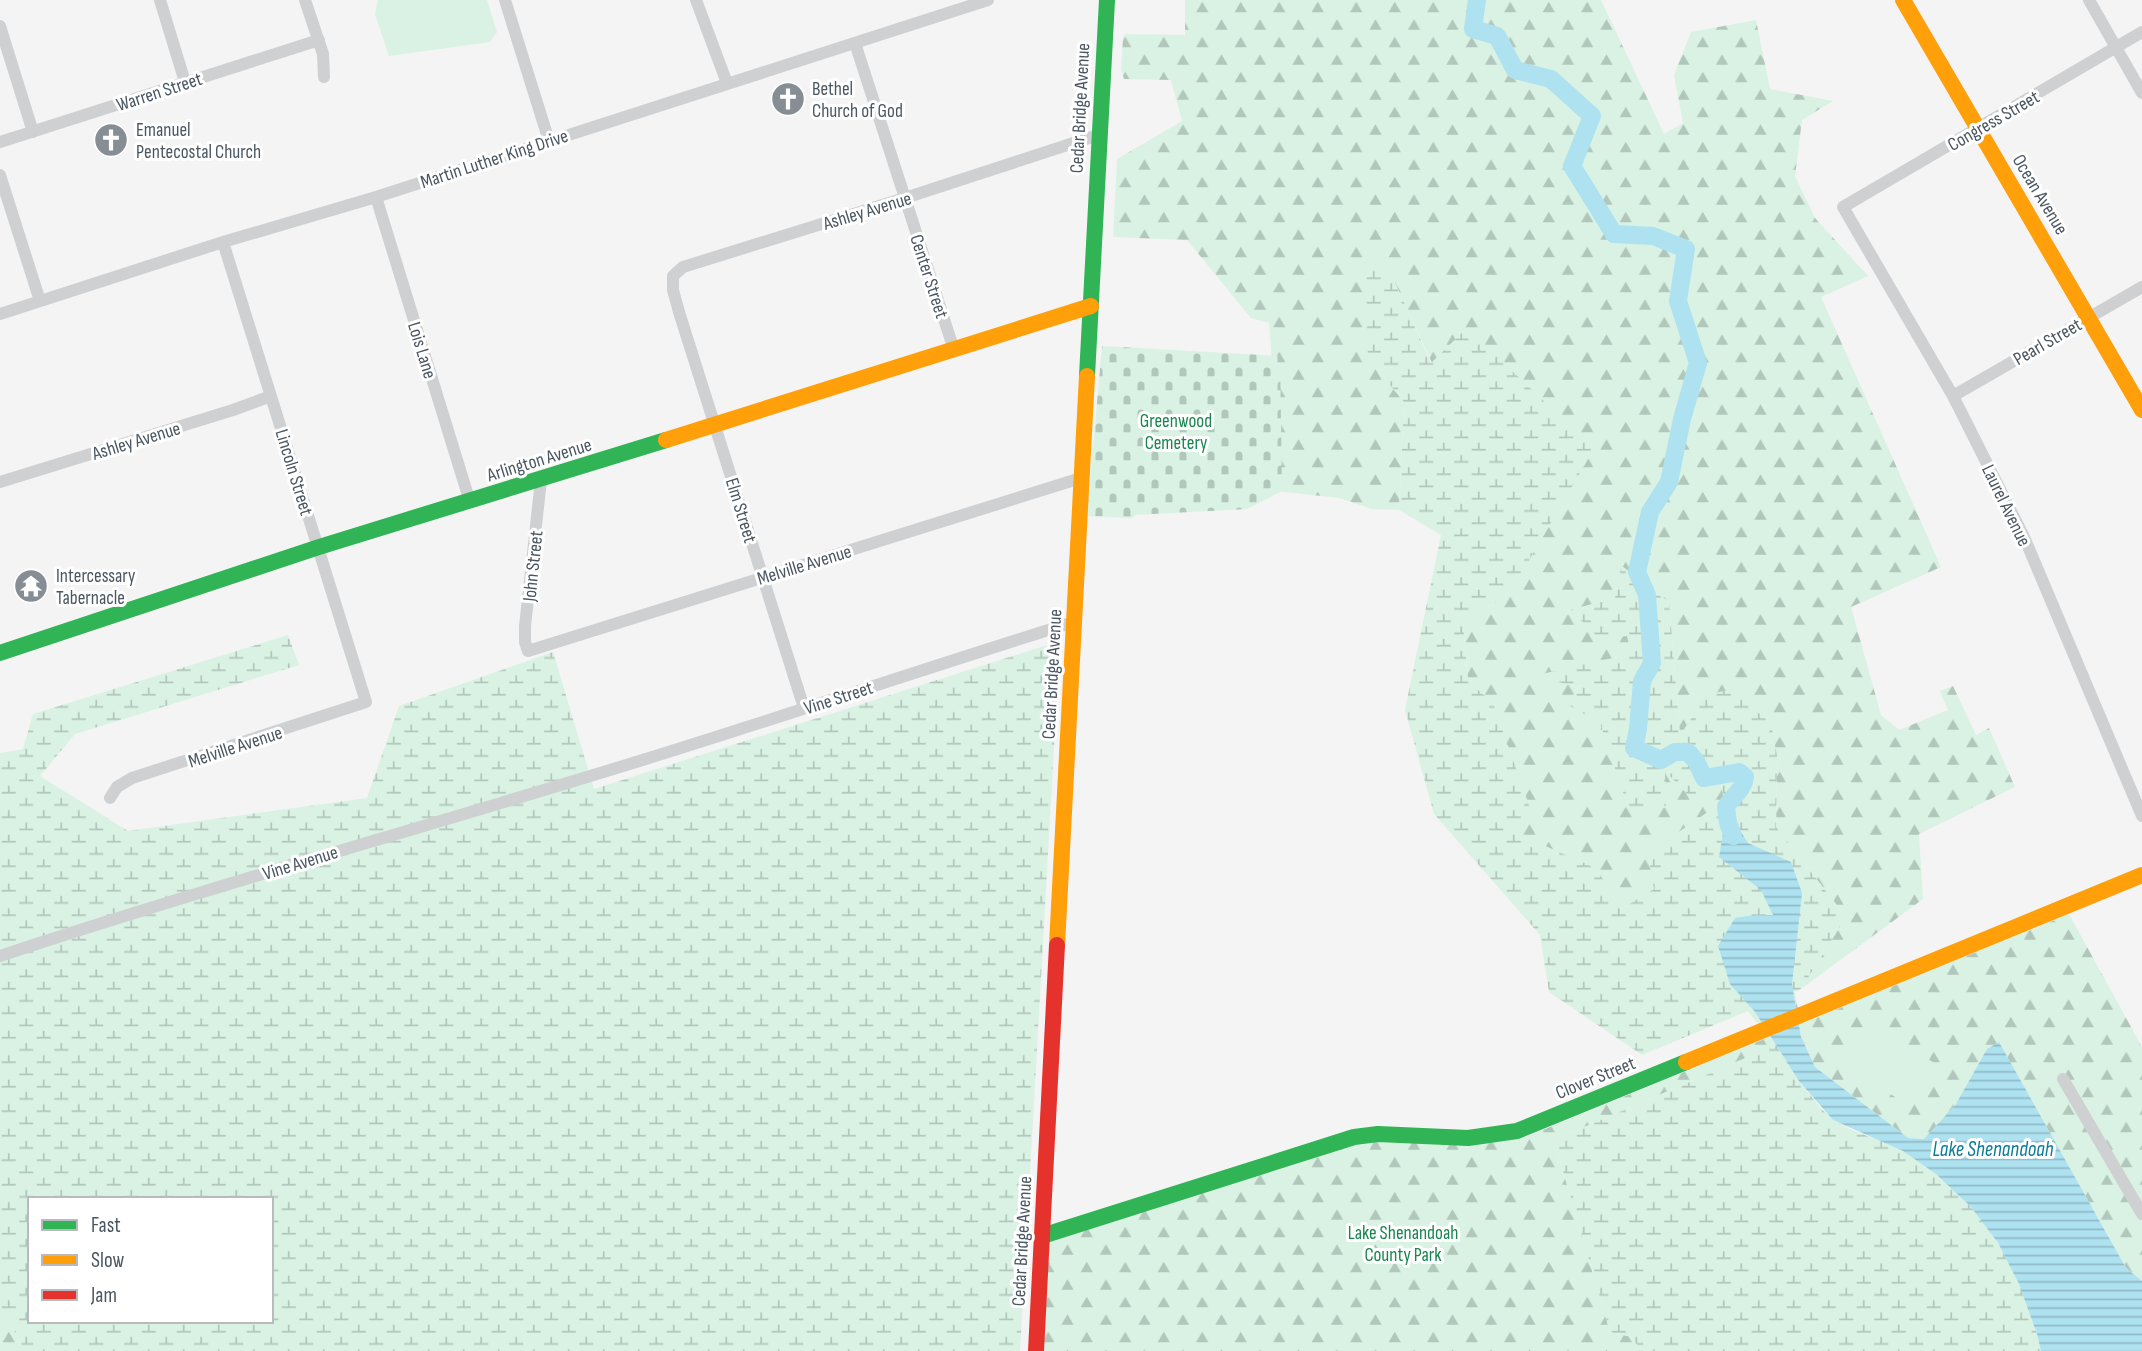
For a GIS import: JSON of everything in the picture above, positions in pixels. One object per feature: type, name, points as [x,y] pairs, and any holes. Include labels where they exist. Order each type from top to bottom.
[{"type":"street","points":[[160,0],[185,82]]},
{"type":"street","points":[[306,0],[323,54],[324,77]]},
{"type":"street","points":[[505,0],[548,141]]},
{"type":"street","points":[[696,0],[727,83]]},
{"type":"street","name":"Martin Luther King Drive","points":[[0,314],[223,242],[376,197],[988,0]]},
{"type":"street","name":"Cedar Bridge Avenue","points":[[1036,1351],[1107,0]]},
{"type":"street","name":"Ocean Avenue","points":[[1903,0],[2142,410]]},
{"type":"street","points":[[2089,0],[2142,93]]},
{"type":"street","points":[[0,26],[33,132]]},
{"type":"street","name":"Congress Street","points":[[1843,207],[2142,32]]},
{"type":"street","name":"Warren Street","points":[[0,142],[319,40]]},
{"type":"street","name":"Center Street","points":[[855,43],[954,350]]},
{"type":"street","name":"Ashley Avenue","points":[[679,312],[673,290],[673,276],[682,267],[1098,135]]},
{"type":"street","points":[[0,175],[40,301]]},
{"type":"street","name":"Lois Lane","points":[[376,197],[470,502]]},
{"type":"street","name":"Laurel Avenue","points":[[1843,207],[1953,396],[2024,537],[2142,816]]},
{"type":"street","name":"Lincoln Street","points":[[223,242],[366,702]]},
{"type":"street","name":"Pearl Street","points":[[1953,396],[2142,287]]},
{"type":"street","name":"Arlington Avenue","points":[[0,653],[319,547],[541,480],[1091,306]]},
{"type":"street","name":"Elm Street","points":[[679,312],[804,708]]},
{"type":"street","name":"Ashley Avenue","points":[[0,482],[271,396]]},
{"type":"street","name":"Melville Avenue","points":[[528,651],[1081,478]]},
{"type":"street","name":"John Street","points":[[528,651],[525,626],[541,480]]},
{"type":"street","name":"Vine Street","points":[[602,772],[1074,622]]},
{"type":"street","name":"Melville Avenue","points":[[110,798],[117,787],[132,778],[366,702]]},
{"type":"street","name":"Vine Avenue","points":[[0,956],[315,857],[602,772]]},
{"type":"street","name":"Clover Street","points":[[1042,1236],[1354,1137],[1378,1133],[1468,1138],[1517,1130],[2142,874]]},
{"type":"street","points":[[2063,1079],[2142,1214]]},
{"type":"green space","points":[[378,0],[487,0],[497,32],[490,42],[389,56],[375,14]]},
{"type":"green space","points":[[1185,0],[1601,0],[1664,134],[1683,123],[1674,75],[1691,32],[1756,20],[1770,89],[1833,101],[1802,120],[1795,176],[1815,218],[1868,276],[1821,297],[1941,567],[1851,607],[1881,715],[1899,730],[1948,710],[1940,691],[1953,686],[1976,735],[1989,728],[2015,787],[1919,834],[1923,899],[1801,989],[1846,917],[1776,827],[1777,756],[1680,736],[1669,602],[1615,598],[1571,610],[1628,636],[1631,654],[1535,676],[1579,687],[1600,722],[1628,807],[1664,770],[1720,779],[1724,801],[1649,853],[1654,889],[1621,909],[1596,868],[1519,835],[1493,703],[1468,681],[1463,624],[1510,593],[1467,328],[1432,363],[1389,270],[1368,358],[1404,402],[1399,510],[1372,509],[1339,498],[1277,491],[1277,422],[1269,323],[1251,318],[1187,240],[1113,237],[1117,159],[1182,121],[1171,80],[1124,79],[1121,69],[1123,38],[1125,34],[1185,35]]},
{"type":"green space","points":[[1364,261],[1389,269],[1431,363],[1467,328],[1594,449],[1510,593],[1463,624],[1468,681],[1493,703],[1530,808],[1520,835],[1596,868],[1621,909],[1654,889],[1648,853],[1724,801],[1720,779],[1694,801],[1665,771],[1666,808],[1628,807],[1600,723],[1568,705],[1579,687],[1533,676],[1631,654],[1627,636],[1600,639],[1570,610],[1615,598],[1622,566],[1669,602],[1680,735],[1708,694],[1730,690],[1771,723],[1777,756],[1776,827],[1846,917],[1801,989],[1642,1055],[1549,992],[1540,935],[1434,814],[1405,710],[1441,535],[1399,510],[1404,402],[1368,358]]},
{"type":"green space","name":"Greenwood Cemetery","points":[[1102,346],[1280,356],[1282,491],[1247,509],[1135,515],[1132,518],[1087,516]]},
{"type":"green space","points":[[288,635],[299,665],[75,734],[40,776],[128,831],[367,798],[399,706],[553,652],[594,789],[1060,641],[1020,1351],[23,1351],[21,1342],[0,1308],[0,753],[23,749],[33,714]]},
{"type":"green space","name":"Lake Shenandoah County Park","points":[[1724,804],[1752,842],[1794,860],[1805,892],[1799,946],[1802,972],[1793,984],[1801,1024],[2069,914],[2142,1047],[2142,1281],[2126,1268],[1999,1043],[1987,1049],[1956,1104],[1925,1139],[1908,1138],[1815,1067],[1801,1037],[1792,984],[1802,893],[1791,862],[1748,843],[1727,811],[1719,857],[1761,890],[1773,916],[1735,918],[1719,946],[1730,984],[1755,1012],[1776,1045],[1554,1140],[1610,1332],[1632,1337],[1641,1351],[1036,1351],[1042,1236],[1354,1137],[1378,1134],[1468,1138],[1494,1135],[1521,1139],[1769,1037],[1727,986],[1714,946],[1731,917],[1766,909],[1756,892],[1715,859]]},
{"type":"green space","points":[[1869,1018],[1934,1063],[1905,1104],[1840,1059]]},
{"type":"green space","points":[[1776,1045],[1803,1086],[1835,1121],[1903,1151],[1953,1188],[1974,1211],[2009,1263],[2033,1321],[2041,1351],[1641,1351],[1632,1337],[1610,1332],[1554,1140]]},
{"type":"green space","points":[[0,1308],[21,1342],[23,1351],[0,1351]]},
{"type":"water","name":"Lake Shenandoah","points":[[1727,810],[1748,843],[1791,862],[1802,893],[1792,984],[1801,1037],[1815,1067],[1908,1138],[1924,1139],[1956,1104],[1987,1049],[1999,1042],[2126,1268],[2142,1281],[2142,1351],[2041,1351],[2019,1284],[1998,1243],[1971,1207],[1936,1174],[1903,1151],[1833,1120],[1799,1081],[1755,1012],[1730,984],[1718,946],[1735,918],[1773,915],[1761,890],[1719,857]]},
{"type":"waterway","points":[[1477,0],[1473,29],[1497,36],[1515,70],[1551,79],[1592,116],[1572,166],[1614,234],[1653,236],[1686,249],[1678,301],[1698,363],[1682,419],[1669,482],[1650,512],[1637,572],[1647,595],[1652,663],[1642,681],[1634,748],[1661,760],[1675,752],[1688,752],[1704,778],[1739,772],[1745,777],[1740,789],[1726,807],[1733,836]]},
{"type":"traffic: fast","points":[[1087,376],[1107,0]]},
{"type":"traffic: fast","points":[[0,653],[319,547],[666,440]]},
{"type":"traffic: fast","points":[[1042,1236],[1354,1137],[1378,1134],[1468,1138],[1517,1131],[1686,1062]]},
{"type":"traffic: slow","points":[[1903,0],[2142,410]]},
{"type":"traffic: slow","points":[[666,440],[1091,306]]},
{"type":"traffic: slow","points":[[1057,945],[1087,376]]},
{"type":"traffic: slow","points":[[1686,1062],[2142,875]]},
{"type":"traffic: jam","points":[[1036,1351],[1057,945]]},
{"type":"place","name":"Bethel Church of God","points":[[788,99]]},
{"type":"place","name":"Emanuel Pentecostal Church","points":[[111,140]]},
{"type":"place","name":"Intercessary Tabernacle","points":[[31,586]]}]
